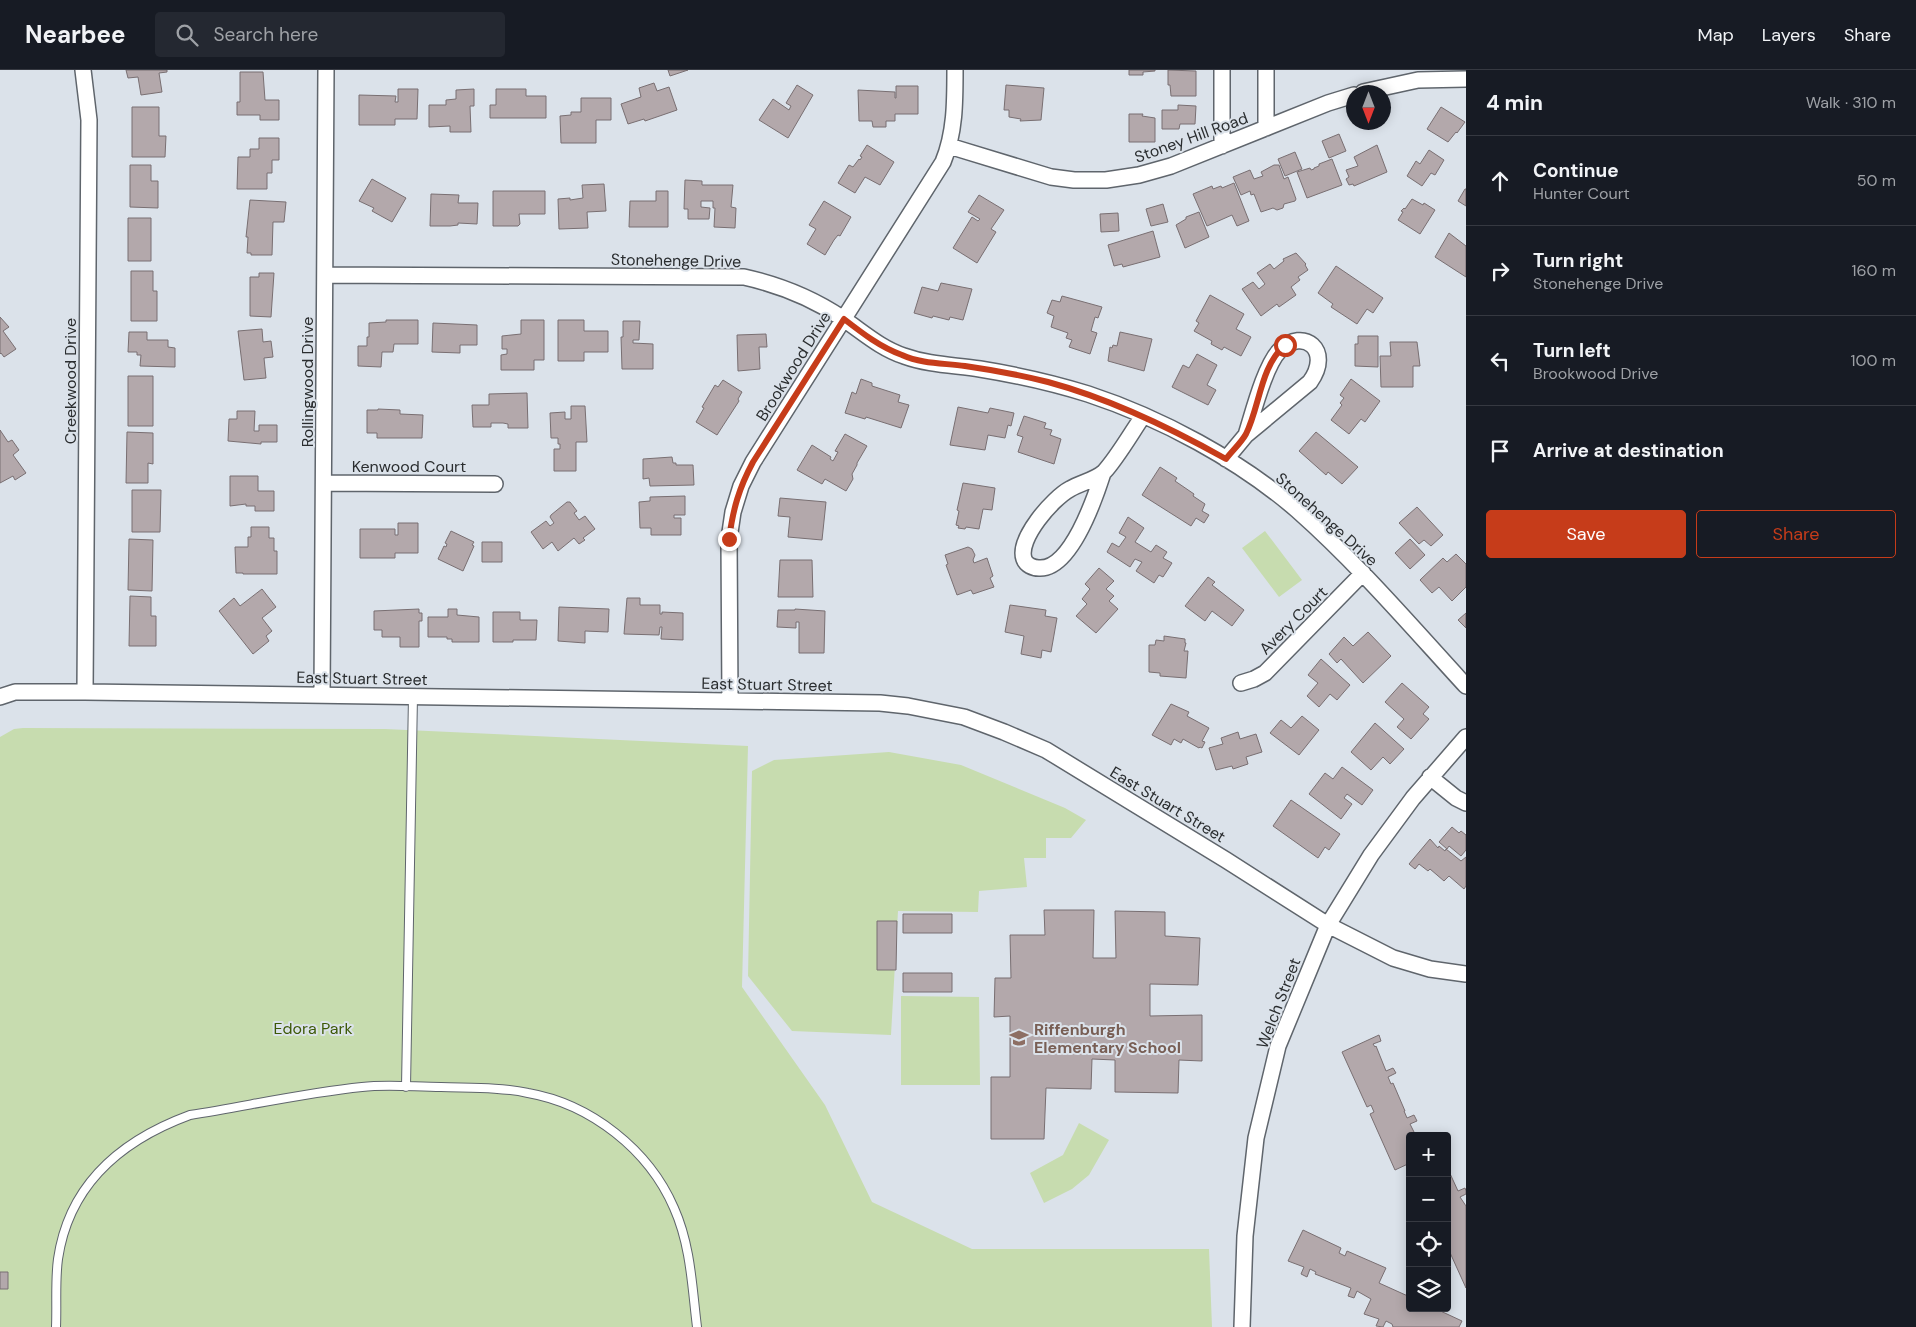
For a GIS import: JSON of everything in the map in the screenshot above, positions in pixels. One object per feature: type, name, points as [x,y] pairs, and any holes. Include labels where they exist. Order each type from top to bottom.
[{"type":"street","name":"Creekwood Drive","points":[[83,70],[89,120],[85,692]]},
{"type":"street","name":"Rollingwood Drive","points":[[322,695],[326,70]]},
{"type":"street","name":"Brookwood Drive","points":[[730,701],[729,539],[733,512],[740,486],[753,462],[943,162],[949,146],[955,102],[955,70]]},
{"type":"street","points":[[1222,70],[1222,146]]},
{"type":"street","points":[[1266,70],[1266,128]]},
{"type":"street","points":[[1384,85],[1412,76],[1466,78]]},
{"type":"street","name":"Stoney Hill Road","points":[[949,146],[1051,177],[1074,180],[1106,180],[1139,175],[1171,166],[1346,97]]},
{"type":"street","name":"Stonehenge Drive","points":[[325,275],[744,277],[788,289],[819,303],[876,343],[902,355],[923,362],[1003,372],[1047,382],[1090,395],[1143,416],[1183,435],[1251,475],[1296,509],[1364,573],[1466,686]]},
{"type":"street","points":[[1226,459],[1246,435],[1310,382],[1317,372],[1320,359],[1316,349],[1307,342],[1294,341],[1279,351],[1266,374],[1246,435]]},
{"type":"street","points":[[1103,472],[1068,490],[1056,500],[1033,527],[1024,542],[1023,551],[1024,560],[1029,566],[1047,567],[1055,564],[1064,556],[1092,507],[1103,472],[1143,416]]},
{"type":"street","name":"Kenwood Court","points":[[324,483],[495,484]]},
{"type":"street","name":"Avery Court","points":[[1241,683],[1265,673],[1364,573]]},
{"type":"street","name":"East Stuart Street","points":[[0,697],[15,692],[85,692],[880,703],[964,717],[1046,750],[1328,925],[1393,958],[1430,969],[1466,974]]},
{"type":"street","name":"Welch Street","points":[[1242,1327],[1245,1236],[1256,1138],[1278,1046],[1328,925],[1371,855],[1430,777],[1466,737]]},
{"type":"street","points":[[1430,777],[1466,804]]},
{"type":"lane","points":[[406,1087],[413,696]]},
{"type":"lane","points":[[56,1327],[58,1259],[63,1237],[74,1209],[87,1187],[103,1167],[143,1136],[166,1124],[190,1116],[363,1086],[476,1088],[528,1093],[568,1105],[602,1123],[628,1143],[651,1170],[664,1188],[681,1224],[688,1253],[697,1327]]},
{"type":"green space","points":[[1265,531],[1302,580],[1279,597],[1242,548]]},
{"type":"green space","name":"Edora Park","points":[[14,729],[385,729],[748,746],[742,987],[825,1105],[872,1202],[972,1249],[1209,1249],[1212,1327],[0,1327],[0,737]]},
{"type":"green space","points":[[889,752],[961,765],[1065,808],[1086,820],[1071,838],[1046,838],[1046,858],[1024,858],[1027,887],[979,891],[978,912],[898,911],[891,1035],[792,1031],[748,976],[752,771],[774,760]]},
{"type":"green space","points":[[901,996],[979,997],[980,1085],[901,1085]]},
{"type":"green space","points":[[1079,1123],[1109,1140],[1089,1175],[1072,1189],[1044,1203],[1030,1173],[1063,1155]]},
{"type":"building","points":[[126,70],[167,70],[167,72],[159,73],[162,92],[141,95],[138,77],[128,78]]},
{"type":"building","points":[[668,70],[688,70],[670,76]]},
{"type":"building","points":[[1129,70],[1155,71],[1143,72],[1143,75],[1129,75]]},
{"type":"building","points":[[1168,70],[1196,71],[1196,96],[1171,96],[1170,85],[1168,85]]},
{"type":"building","points":[[240,72],[263,72],[265,100],[279,100],[279,120],[260,120],[260,115],[237,115],[237,102],[240,102]]},
{"type":"building","points":[[654,83],[657,91],[669,87],[677,110],[645,121],[644,119],[628,124],[621,104],[641,97],[639,88]]},
{"type":"building","points":[[797,85],[813,95],[788,138],[759,120],[773,99],[789,110],[791,106],[786,103]]},
{"type":"building","points":[[1006,85],[1044,88],[1041,120],[1020,121],[1021,119],[1009,117],[1009,110],[1004,110]]},
{"type":"building","points":[[896,86],[918,86],[918,114],[895,114],[895,121],[886,121],[886,127],[873,127],[872,121],[859,121],[858,90],[895,92],[896,98]]},
{"type":"building","points":[[398,89],[418,89],[417,119],[395,119],[395,125],[359,125],[359,95],[396,96],[395,102],[398,102]]},
{"type":"building","points":[[474,89],[474,106],[470,106],[471,132],[450,132],[450,126],[429,127],[429,105],[446,105],[446,100],[456,99],[456,90]]},
{"type":"building","points":[[496,89],[526,89],[526,96],[546,96],[546,118],[490,118],[490,105],[496,105]]},
{"type":"building","points":[[581,98],[611,98],[611,120],[596,120],[596,143],[561,143],[560,116],[571,115],[571,112],[581,112]]},
{"type":"building","points":[[1178,105],[1196,106],[1195,124],[1180,124],[1179,129],[1162,129],[1162,110],[1178,110]]},
{"type":"building","points":[[132,107],[159,107],[159,136],[166,136],[165,157],[132,157]]},
{"type":"building","points":[[1441,107],[1465,122],[1448,142],[1427,129]]},
{"type":"building","points":[[1129,114],[1143,114],[1142,116],[1155,118],[1155,142],[1129,142]]},
{"type":"building","points":[[1339,134],[1346,151],[1329,158],[1322,141]]},
{"type":"building","points":[[259,138],[279,138],[279,160],[272,160],[272,173],[267,173],[267,189],[237,189],[238,157],[250,157],[250,149],[259,149]]},
{"type":"building","points":[[867,145],[894,162],[880,185],[865,177],[855,193],[838,183],[849,165],[853,167],[860,160],[862,157],[860,156]]},
{"type":"building","points":[[1377,145],[1387,172],[1354,186],[1353,184],[1349,185],[1346,179],[1349,177],[1346,170],[1358,166],[1354,157]]},
{"type":"building","points":[[1429,150],[1444,160],[1435,175],[1431,173],[1422,186],[1407,176],[1416,161],[1420,164]]},
{"type":"building","points":[[1295,152],[1302,169],[1285,176],[1278,159]]},
{"type":"building","points":[[1332,159],[1342,185],[1307,198],[1297,172],[1310,168],[1311,170],[1314,169],[1319,164]]},
{"type":"building","points":[[130,165],[151,165],[151,181],[158,181],[158,208],[130,207]]},
{"type":"building","points":[[1274,165],[1279,165],[1284,179],[1288,177],[1296,199],[1284,204],[1283,208],[1277,210],[1273,208],[1261,212],[1254,194],[1251,195],[1250,191],[1241,195],[1233,177],[1250,170],[1254,179],[1263,176],[1261,172]]},
{"type":"building","points":[[372,179],[406,198],[392,222],[372,211],[374,208],[359,201]]},
{"type":"building","points":[[685,180],[702,181],[702,185],[733,185],[731,207],[736,208],[735,228],[714,227],[715,208],[713,208],[713,201],[701,201],[701,207],[710,208],[709,219],[688,219],[688,209],[684,209]]},
{"type":"building","points":[[1234,183],[1249,221],[1237,226],[1232,215],[1207,226],[1193,194],[1212,186],[1213,189],[1221,186],[1222,188]]},
{"type":"building","points":[[604,184],[606,211],[587,212],[588,228],[559,229],[558,199],[583,198],[582,185]]},
{"type":"building","points":[[1466,189],[1466,206],[1458,201]]},
{"type":"building","points":[[493,191],[545,191],[545,214],[519,214],[520,224],[518,226],[493,226]]},
{"type":"building","points":[[656,191],[668,191],[668,227],[629,227],[630,201],[656,201]]},
{"type":"building","points":[[431,194],[459,195],[458,203],[478,203],[477,224],[458,223],[458,225],[450,226],[430,226]]},
{"type":"building","points":[[979,195],[1004,210],[991,229],[996,232],[977,263],[953,248],[972,217],[978,221],[980,219],[968,212]]},
{"type":"building","points":[[1412,199],[1423,205],[1424,203],[1435,210],[1420,234],[1398,220],[1403,212],[1401,211],[1405,209]]},
{"type":"building","points":[[250,200],[286,202],[284,222],[273,222],[272,255],[251,255],[251,253],[247,253],[248,237],[246,237]]},
{"type":"building","points":[[824,201],[851,217],[840,236],[838,235],[834,240],[825,255],[807,244],[816,229],[809,225]]},
{"type":"building","points":[[1163,204],[1168,222],[1151,226],[1146,209]]},
{"type":"building","points":[[1199,212],[1209,237],[1185,248],[1176,225],[1186,219],[1186,217]]},
{"type":"building","points":[[1118,213],[1119,231],[1101,232],[1100,214]]},
{"type":"building","points":[[128,218],[151,218],[151,261],[128,261]]},
{"type":"building","points":[[1153,231],[1160,257],[1123,267],[1122,264],[1114,266],[1108,245]]},
{"type":"building","points":[[1449,233],[1466,246],[1466,277],[1435,257]]},
{"type":"building","points":[[1296,253],[1306,264],[1308,270],[1298,277],[1300,280],[1291,287],[1296,295],[1279,307],[1277,304],[1261,316],[1242,289],[1253,282],[1259,289],[1265,284],[1257,273],[1270,264],[1274,269],[1284,261],[1283,259]]},
{"type":"building","points":[[1336,266],[1383,298],[1373,313],[1367,309],[1357,324],[1331,307],[1333,304],[1318,293]]},
{"type":"building","points":[[131,271],[153,271],[153,291],[157,291],[157,321],[131,321]]},
{"type":"building","points":[[259,273],[274,273],[271,317],[250,316],[250,277],[259,277]]},
{"type":"building","points":[[941,283],[972,289],[963,320],[950,317],[949,320],[933,316],[932,318],[914,313],[922,287],[938,291]]},
{"type":"building","points":[[1210,295],[1244,314],[1236,329],[1251,337],[1241,356],[1224,347],[1222,350],[1211,344],[1212,341],[1194,331],[1199,323],[1196,321]]},
{"type":"building","points":[[1062,296],[1102,307],[1098,318],[1095,317],[1091,331],[1097,333],[1090,354],[1069,347],[1072,340],[1066,338],[1068,333],[1051,327],[1054,316],[1047,313],[1052,300],[1060,302]]},
{"type":"building","points":[[0,317],[9,327],[3,331],[16,349],[4,357],[0,354]]},
{"type":"building","points":[[386,320],[418,320],[418,344],[394,344],[393,352],[382,352],[381,367],[358,366],[358,346],[367,346],[369,323],[386,322]]},
{"type":"building","points":[[521,320],[544,320],[544,360],[534,360],[534,370],[501,370],[501,355],[507,354],[507,349],[502,349],[502,336],[521,334]]},
{"type":"building","points":[[558,320],[584,320],[584,331],[608,331],[608,352],[584,352],[584,361],[558,361]]},
{"type":"building","points":[[623,321],[640,321],[639,340],[633,340],[633,343],[653,344],[653,369],[622,369],[621,337],[623,337]]},
{"type":"building","points":[[433,323],[477,325],[477,345],[460,345],[460,353],[432,352]]},
{"type":"building","points":[[262,329],[263,342],[271,341],[273,357],[264,358],[266,378],[244,380],[238,331]]},
{"type":"building","points":[[129,332],[147,332],[147,340],[168,340],[168,347],[175,348],[175,367],[140,366],[141,355],[137,355],[137,352],[128,352]]},
{"type":"building","points":[[1120,332],[1152,339],[1144,371],[1108,361],[1110,347],[1112,348],[1113,345],[1117,346]]},
{"type":"building","points":[[766,334],[767,347],[759,347],[760,369],[738,371],[737,335]]},
{"type":"building","points":[[1358,336],[1378,336],[1378,367],[1355,366],[1355,344],[1358,344]]},
{"type":"building","points":[[1390,342],[1417,342],[1420,366],[1413,366],[1413,387],[1381,387],[1380,356],[1391,356]]},
{"type":"building","points":[[1197,354],[1217,365],[1207,385],[1216,390],[1208,405],[1172,387],[1183,365],[1189,368]]},
{"type":"building","points":[[128,376],[153,376],[153,426],[128,426]]},
{"type":"building","points":[[861,379],[872,383],[872,386],[900,395],[898,402],[909,405],[901,428],[866,417],[865,419],[845,413],[852,392],[856,394]]},
{"type":"building","points":[[1351,379],[1380,401],[1365,422],[1361,419],[1349,434],[1331,420],[1342,405],[1340,403],[1344,398],[1340,395]]},
{"type":"building","points":[[723,380],[742,392],[738,399],[739,401],[717,435],[696,422],[704,408],[702,407],[715,385],[718,387]]},
{"type":"building","points":[[527,393],[528,428],[508,428],[508,424],[503,423],[491,423],[491,427],[473,427],[472,405],[489,405],[489,394]]},
{"type":"building","points":[[571,406],[585,406],[587,442],[576,442],[576,471],[554,471],[554,449],[560,449],[560,444],[558,444],[558,438],[551,438],[550,413],[565,412],[565,419],[571,419]]},
{"type":"building","points":[[958,407],[988,413],[990,408],[1014,413],[1011,426],[1008,425],[1005,438],[988,435],[985,450],[950,445]]},
{"type":"building","points":[[367,410],[400,410],[400,414],[423,415],[422,438],[377,438],[377,433],[367,433]]},
{"type":"building","points":[[237,411],[255,411],[254,431],[259,431],[259,425],[277,425],[277,442],[261,442],[261,444],[228,441],[229,419],[237,419]]},
{"type":"building","points":[[1024,416],[1046,423],[1044,428],[1052,430],[1050,435],[1061,439],[1054,464],[1018,452],[1023,437],[1017,435]]},
{"type":"building","points":[[0,430],[8,442],[12,440],[19,450],[13,455],[26,473],[15,480],[13,476],[0,483]]},
{"type":"building","points":[[127,432],[153,433],[153,464],[148,463],[148,483],[126,483]]},
{"type":"building","points":[[1316,432],[1358,467],[1342,484],[1328,472],[1326,475],[1299,451]]},
{"type":"building","points":[[845,434],[867,446],[857,463],[852,474],[853,479],[846,491],[825,479],[822,484],[797,470],[812,445],[831,457],[830,459],[833,461],[838,452],[835,451]]},
{"type":"building","points":[[672,457],[673,463],[676,463],[676,465],[693,465],[694,485],[650,486],[649,478],[643,479],[643,459]]},
{"type":"building","points":[[1160,467],[1177,478],[1175,481],[1205,504],[1202,511],[1209,515],[1204,523],[1196,518],[1191,526],[1142,495]]},
{"type":"building","points":[[230,476],[258,476],[258,491],[274,491],[274,511],[255,511],[255,506],[246,506],[246,504],[230,506]]},
{"type":"building","points":[[963,483],[995,488],[992,510],[983,509],[979,529],[958,528],[959,526],[956,525]]},
{"type":"building","points":[[132,490],[161,490],[160,532],[132,532]]},
{"type":"building","points":[[685,496],[685,515],[674,515],[674,518],[681,518],[681,535],[651,535],[651,528],[640,528],[639,502],[650,501],[650,497]]},
{"type":"building","points":[[780,498],[826,502],[822,540],[788,537],[790,517],[778,516]]},
{"type":"building","points":[[567,502],[570,502],[577,511],[574,513],[579,520],[585,516],[595,529],[583,538],[585,540],[579,544],[574,538],[558,551],[552,542],[543,549],[531,532],[546,521],[550,526],[554,523],[550,517],[551,515]]},
{"type":"building","points":[[1417,507],[1443,535],[1431,546],[1424,540],[1419,544],[1399,523]]},
{"type":"building","points":[[1128,517],[1144,528],[1135,542],[1151,552],[1156,545],[1167,552],[1163,558],[1172,563],[1163,577],[1159,575],[1154,583],[1136,571],[1142,562],[1135,559],[1130,567],[1107,552],[1112,543],[1119,547],[1126,537],[1119,533]]},
{"type":"building","points":[[398,523],[418,523],[418,553],[395,553],[395,558],[360,558],[360,529],[395,529],[395,535],[398,535]]},
{"type":"building","points":[[251,527],[269,527],[269,538],[274,538],[274,551],[277,551],[277,574],[236,573],[235,547],[248,547]]},
{"type":"building","points":[[451,531],[474,542],[463,571],[438,559],[444,546],[446,547],[447,544],[445,543]]},
{"type":"building","points":[[129,539],[153,540],[152,591],[128,590]]},
{"type":"building","points":[[1410,539],[1425,555],[1410,569],[1395,553]]},
{"type":"building","points":[[482,542],[502,542],[502,562],[482,562]]},
{"type":"building","points":[[968,547],[972,549],[975,555],[974,563],[987,558],[993,576],[990,578],[994,587],[973,594],[971,590],[957,595],[946,565],[948,564],[945,555]]},
{"type":"building","points":[[1456,554],[1466,564],[1466,587],[1452,601],[1439,587],[1432,593],[1420,580],[1443,558],[1447,562]]},
{"type":"building","points":[[780,560],[812,560],[813,597],[778,597]]},
{"type":"building","points":[[1099,568],[1114,581],[1106,589],[1114,596],[1109,601],[1118,609],[1096,633],[1076,616],[1087,604],[1082,599],[1090,589],[1085,584]]},
{"type":"building","points":[[1208,577],[1215,582],[1212,585],[1244,610],[1232,626],[1212,611],[1205,621],[1185,606]]},
{"type":"building","points":[[262,589],[276,607],[262,618],[272,631],[266,636],[269,641],[253,654],[219,611],[234,598],[240,606]]},
{"type":"building","points":[[130,596],[151,597],[151,616],[156,616],[156,646],[129,646]]},
{"type":"building","points":[[627,598],[640,598],[640,605],[660,605],[660,614],[662,612],[683,613],[683,640],[661,639],[662,627],[660,627],[659,635],[624,634]]},
{"type":"building","points":[[1010,605],[1046,610],[1045,616],[1057,618],[1051,652],[1042,650],[1041,658],[1021,654],[1024,636],[1005,632]]},
{"type":"building","points":[[559,607],[609,609],[608,632],[585,631],[585,643],[558,641]]},
{"type":"building","points":[[419,609],[419,613],[422,613],[422,621],[419,621],[419,647],[400,647],[400,637],[382,637],[382,630],[374,630],[374,611]]},
{"type":"building","points":[[448,609],[457,609],[457,615],[479,617],[479,642],[452,642],[452,639],[447,639],[447,637],[428,637],[428,617],[448,617]]},
{"type":"building","points":[[778,610],[825,611],[824,653],[799,653],[799,622],[796,622],[796,628],[777,627]]},
{"type":"building","points":[[493,612],[520,612],[520,620],[537,620],[536,640],[493,642]]},
{"type":"building","points":[[1466,613],[1466,628],[1458,620]]},
{"type":"building","points":[[1368,632],[1391,656],[1363,683],[1341,659],[1337,663],[1329,654],[1344,637],[1353,646]]},
{"type":"building","points":[[1164,636],[1185,639],[1184,651],[1188,651],[1186,678],[1160,676],[1160,673],[1149,672],[1149,645],[1155,645],[1156,640],[1164,641]]},
{"type":"building","points":[[1321,659],[1350,685],[1337,700],[1330,694],[1319,707],[1307,696],[1318,683],[1308,675]]},
{"type":"building","points":[[1402,683],[1429,707],[1423,714],[1429,719],[1411,739],[1397,727],[1404,719],[1385,702]]},
{"type":"building","points":[[1171,704],[1189,712],[1187,716],[1209,728],[1202,741],[1205,742],[1202,748],[1183,739],[1181,743],[1174,739],[1171,745],[1152,735]]},
{"type":"building","points":[[1302,716],[1319,730],[1299,755],[1270,733],[1281,720],[1291,728]]},
{"type":"building","points":[[1375,723],[1404,749],[1390,764],[1383,757],[1371,770],[1351,752]]},
{"type":"building","points":[[1238,732],[1240,739],[1256,734],[1262,752],[1246,757],[1248,764],[1233,769],[1232,766],[1216,770],[1209,748],[1223,744],[1221,738]]},
{"type":"building","points":[[1342,767],[1373,790],[1362,805],[1347,794],[1344,798],[1352,804],[1341,819],[1309,794],[1325,773],[1333,779]]},
{"type":"building","points":[[1291,800],[1340,834],[1329,850],[1325,847],[1318,858],[1273,826]]},
{"type":"building","points":[[1452,827],[1459,833],[1461,831],[1466,835],[1466,850],[1461,856],[1449,846],[1447,849],[1439,842]]},
{"type":"building","points":[[1430,839],[1438,848],[1439,846],[1445,851],[1446,849],[1461,861],[1466,857],[1466,886],[1464,889],[1449,876],[1444,881],[1430,869],[1428,871],[1419,864],[1415,869],[1409,864]]},
{"type":"building","points":[[1044,910],[1094,910],[1093,958],[1116,958],[1115,911],[1165,912],[1165,936],[1200,938],[1198,985],[1150,984],[1150,1016],[1202,1015],[1202,1061],[1179,1060],[1178,1093],[1115,1092],[1115,1060],[1092,1059],[1091,1089],[1046,1088],[1044,1139],[991,1139],[991,1077],[1010,1077],[1010,1016],[994,1017],[995,978],[1011,978],[1010,935],[1045,935]]},
{"type":"building","points":[[903,914],[952,914],[952,933],[903,933]]},
{"type":"building","points":[[877,921],[897,921],[896,970],[877,970]]},
{"type":"building","points":[[903,973],[952,973],[952,992],[903,992]]},
{"type":"building","points":[[1379,1035],[1381,1041],[1373,1044],[1376,1046],[1386,1071],[1393,1068],[1396,1073],[1388,1077],[1391,1084],[1393,1083],[1407,1118],[1414,1115],[1417,1121],[1410,1124],[1414,1132],[1406,1132],[1406,1165],[1395,1170],[1370,1114],[1374,1112],[1371,1105],[1367,1107],[1342,1052]]},
{"type":"building","points":[[1451,1176],[1458,1191],[1465,1188],[1466,1191],[1466,1194],[1460,1197],[1466,1206],[1466,1288],[1451,1255]]},
{"type":"building","points":[[1303,1230],[1341,1248],[1339,1253],[1345,1256],[1347,1251],[1386,1268],[1379,1283],[1406,1295],[1406,1312],[1443,1312],[1462,1321],[1459,1327],[1393,1327],[1392,1324],[1386,1321],[1383,1327],[1376,1326],[1379,1319],[1364,1314],[1371,1299],[1357,1291],[1354,1298],[1348,1296],[1351,1288],[1315,1274],[1316,1272],[1310,1269],[1307,1277],[1301,1274],[1304,1267],[1288,1261]]},
{"type":"building","points":[[0,1272],[8,1272],[8,1289],[0,1289]]},
{"type":"place","name":"Riffenburgh Elementary School","points":[[1019,1038]]},
{"type":"route","points":[[729,539],[733,512],[740,486],[753,462],[844,319],[876,343],[902,355],[923,362],[1003,372],[1047,382],[1090,395],[1143,416],[1183,435],[1226,459],[1246,435],[1266,374],[1279,351],[1285,345]]}]
